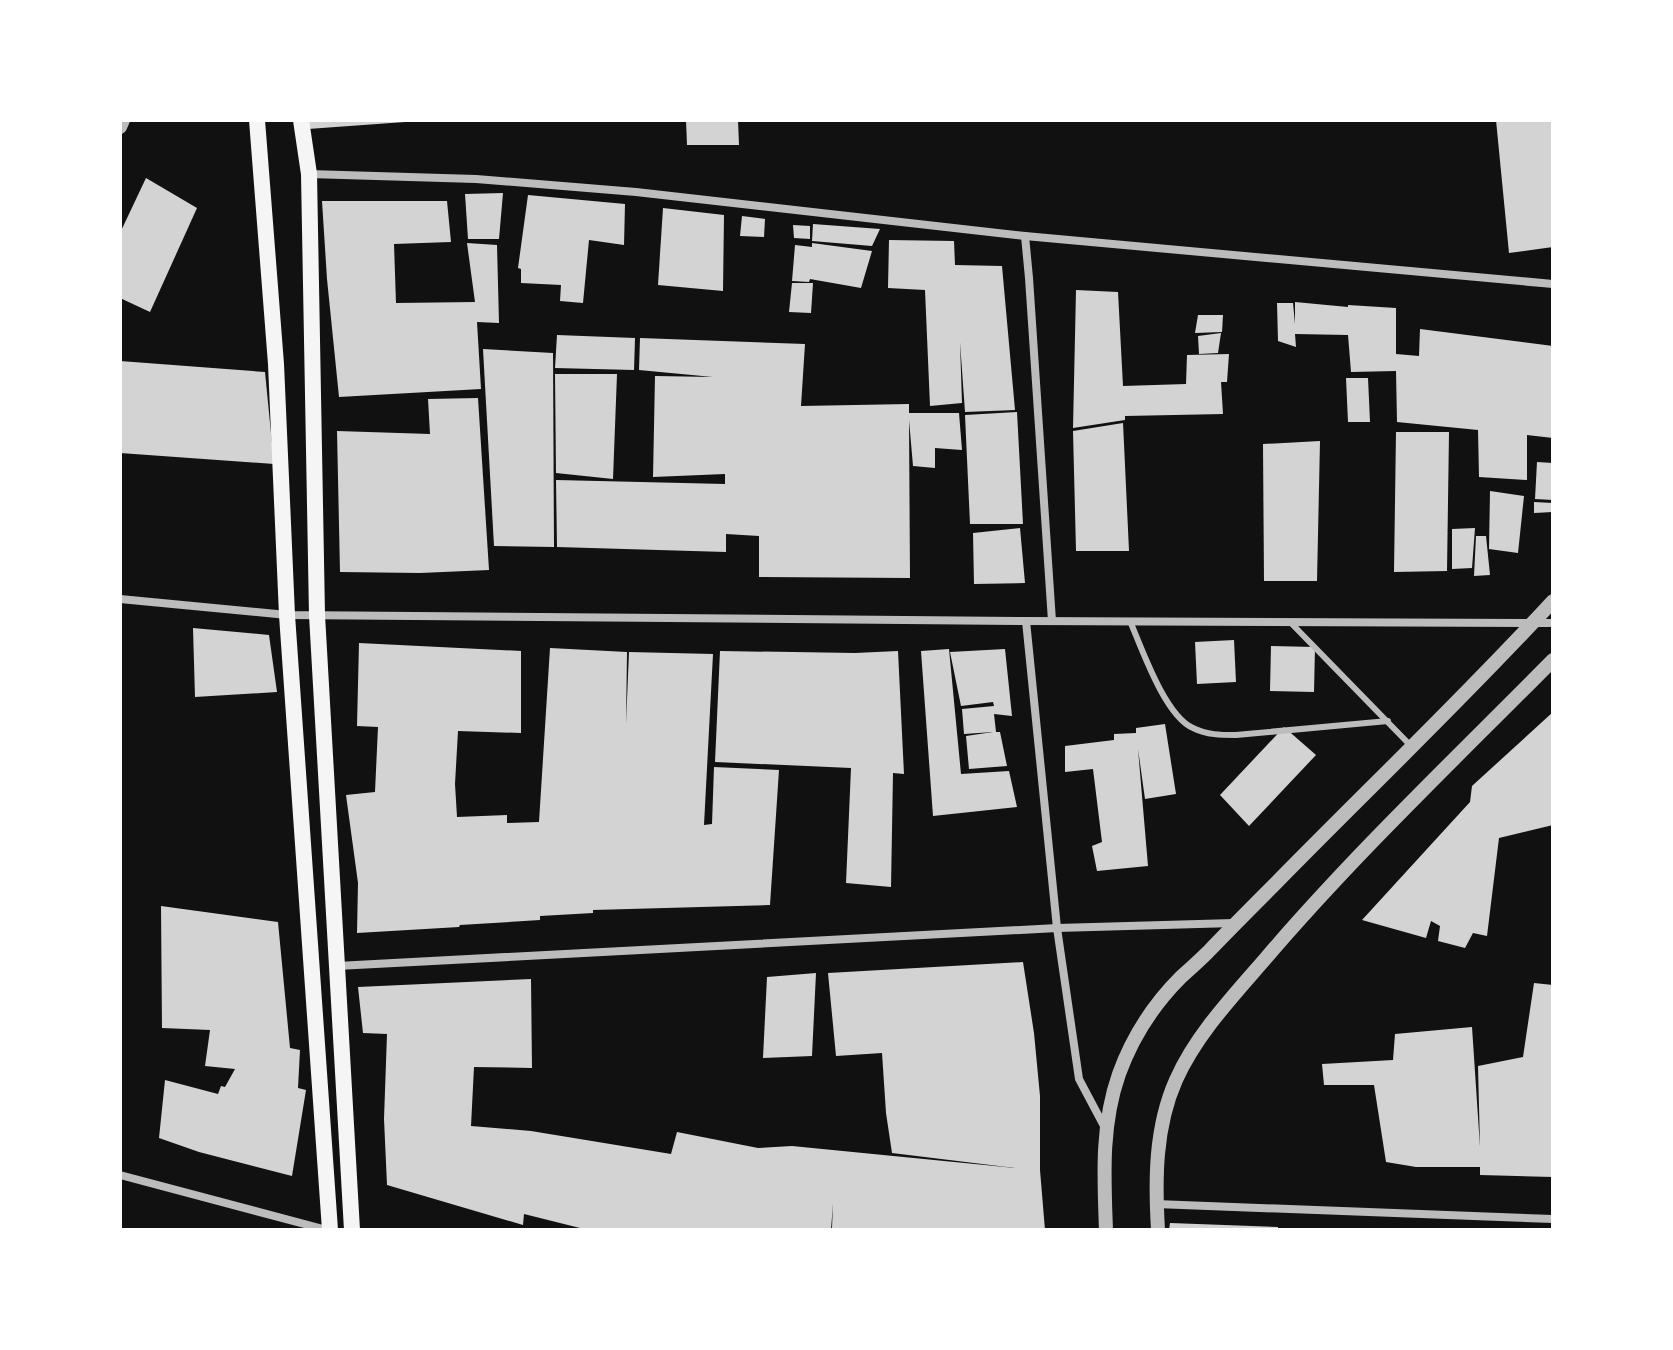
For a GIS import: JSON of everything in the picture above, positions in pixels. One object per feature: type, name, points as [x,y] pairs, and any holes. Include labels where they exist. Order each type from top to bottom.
[{"type":"main road","points":[[257,120],[276,364],[287,615],[329,1230]]},
{"type":"main road","points":[[301,120],[309,174],[317,615],[352,1230]]},
{"type":"street","points":[[120,127],[123,120]]},
{"type":"street","points":[[309,174],[476,179],[636,192],[1025,236],[1553,284]]},
{"type":"street","points":[[1025,236],[1052,621]]},
{"type":"street","points":[[120,599],[287,615],[1553,623]]},
{"type":"street","points":[[1106,1230],[1106,1129],[1119,1074],[1145,1022],[1161,999],[1553,601]]},
{"type":"street","points":[[1026,621],[1057,928],[1079,1079],[1106,1129]]},
{"type":"street","points":[[1158,1230],[1156,1175],[1166,1105],[1185,1061],[1198,1041],[1331,885],[1553,660]]},
{"type":"street","points":[[336,966],[1057,928],[1237,923]]},
{"type":"street","points":[[120,1175],[329,1230]]},
{"type":"street","points":[[1156,1204],[1553,1219]]},
{"type":"lane","points":[[1130,621],[1166,700],[1191,728],[1214,735],[1236,735],[1388,721]]},
{"type":"lane","points":[[1289,621],[1411,746]]},
{"type":"building","points":[[308,120],[405,120],[405,122],[308,129]]},
{"type":"building","points":[[686,120],[738,120],[739,145],[687,145]]},
{"type":"building","points":[[1496,120],[1553,120],[1553,247],[1509,253]]},
{"type":"building","points":[[146,178],[197,208],[150,312],[120,298],[120,233]]},
{"type":"building","points":[[503,193],[499,239],[468,239],[465,194]]},
{"type":"building","points":[[528,195],[625,204],[624,245],[589,240],[583,303],[560,301],[561,285],[521,283],[521,269],[518,268]]},
{"type":"building","points":[[322,201],[447,201],[451,242],[394,244],[396,303],[475,302],[467,243],[497,245],[499,323],[477,322],[481,389],[339,397]]},
{"type":"building","points":[[663,208],[724,215],[723,291],[658,285]]},
{"type":"building","points":[[742,216],[765,219],[764,237],[740,236]]},
{"type":"building","points":[[813,224],[880,229],[872,246],[812,241]]},
{"type":"building","points":[[793,225],[810,226],[810,239],[794,238]]},
{"type":"building","points":[[889,240],[954,241],[955,265],[1002,266],[1015,410],[965,412],[960,342],[962,403],[930,406],[925,290],[888,288]]},
{"type":"building","points":[[812,243],[872,251],[861,288],[810,279],[809,282],[792,281],[795,245],[812,247]]},
{"type":"building","points":[[792,283],[813,283],[811,313],[789,312]]},
{"type":"building","points":[[1076,290],[1118,292],[1123,386],[1186,384],[1187,355],[1229,354],[1227,382],[1221,382],[1223,414],[1125,416],[1125,420],[1073,428]]},
{"type":"building","points":[[1295,302],[1396,308],[1396,354],[1419,356],[1420,329],[1553,346],[1553,438],[1527,435],[1527,480],[1479,477],[1478,430],[1397,422],[1396,371],[1351,372],[1348,335],[1295,334],[1296,347],[1278,341],[1277,303],[1293,303],[1295,324]]},
{"type":"building","points":[[1198,315],[1223,315],[1222,332],[1195,333]]},
{"type":"building","points":[[1221,333],[1218,353],[1199,354],[1198,336]]},
{"type":"building","points":[[557,335],[635,338],[634,370],[555,368]]},
{"type":"building","points":[[640,338],[805,344],[801,406],[909,404],[909,413],[959,413],[962,450],[935,448],[935,468],[913,466],[909,420],[910,578],[759,577],[759,536],[726,534],[726,552],[557,547],[556,480],[725,484],[725,474],[653,477],[655,376],[713,377],[639,370]]},
{"type":"building","points":[[483,349],[553,353],[554,547],[494,546]]},
{"type":"building","points":[[120,361],[265,372],[274,464],[120,453]]},
{"type":"building","points":[[555,374],[617,374],[613,479],[556,473]]},
{"type":"building","points":[[1346,378],[1368,378],[1370,422],[1348,422]]},
{"type":"building","points":[[478,398],[489,570],[340,572],[337,431],[430,434],[428,399]]},
{"type":"building","points":[[1017,412],[1023,524],[970,524],[965,415]]},
{"type":"building","points":[[1123,423],[1129,551],[1076,551],[1073,431]]},
{"type":"building","points":[[1396,432],[1449,432],[1447,571],[1394,572]]},
{"type":"building","points":[[1320,441],[1317,581],[1264,581],[1263,444]]},
{"type":"building","points":[[1537,462],[1553,463],[1553,500],[1535,499]]},
{"type":"building","points":[[1490,491],[1524,496],[1518,553],[1489,549]]},
{"type":"building","points":[[1534,502],[1553,503],[1553,512],[1534,513]]},
{"type":"building","points":[[1020,528],[1025,583],[974,584],[973,533]]},
{"type":"building","points":[[1475,528],[1472,568],[1452,569],[1452,529]]},
{"type":"building","points":[[1476,536],[1486,536],[1490,575],[1474,576]]},
{"type":"building","points":[[193,628],[269,635],[277,692],[195,697]]},
{"type":"building","points":[[1234,640],[1236,682],[1197,684],[1195,642]]},
{"type":"building","points":[[359,643],[521,651],[521,733],[458,731],[457,817],[507,815],[507,823],[539,822],[550,648],[627,652],[626,724],[629,652],[713,654],[704,825],[712,824],[714,767],[779,770],[770,905],[593,910],[593,913],[540,916],[540,920],[357,933],[358,883],[346,795],[375,792],[378,727],[357,726]]},
{"type":"building","points":[[1271,646],[1315,647],[1314,692],[1270,691]]},
{"type":"building","points":[[949,649],[961,774],[1009,771],[1017,807],[933,816],[921,651]]},
{"type":"building","points":[[1005,649],[1012,716],[994,714],[996,732],[1000,732],[1007,766],[969,769],[966,736],[993,732],[964,734],[962,709],[994,706],[993,702],[961,706],[950,652]]},
{"type":"building","points":[[720,651],[898,651],[904,774],[893,773],[891,887],[846,883],[851,768],[715,762]]},
{"type":"building","points":[[1553,712],[1553,825],[1499,838],[1487,936],[1473,933],[1465,948],[1438,941],[1440,926],[1431,921],[1426,938],[1362,920],[1470,802],[1472,786]]},
{"type":"building","points":[[1165,724],[1176,794],[1145,799],[1138,749],[1148,866],[1097,871],[1092,846],[1102,842],[1093,769],[1065,772],[1065,746],[1114,740],[1114,734],[1136,733],[1136,728]]},
{"type":"building","points":[[1284,727],[1316,755],[1249,826],[1220,795]]},
{"type":"building","points":[[161,906],[278,922],[290,1048],[300,1050],[298,1088],[306,1090],[292,1176],[199,1152],[159,1138],[165,1080],[218,1094],[235,1069],[205,1066],[210,1030],[162,1028]]},
{"type":"building","points":[[1023,962],[1040,1096],[1040,1170],[1045,1230],[841,1230],[832,1228],[833,1203],[831,1230],[588,1230],[524,1214],[523,1225],[387,1185],[384,1119],[387,1034],[363,1033],[358,987],[531,979],[532,1068],[474,1067],[471,1126],[531,1131],[671,1154],[677,1132],[758,1148],[792,1146],[1015,1168],[892,1153],[882,1053],[836,1056],[828,973]]},
{"type":"building","points":[[816,973],[812,1056],[763,1058],[767,977]]},
{"type":"building","points":[[1534,983],[1553,985],[1553,1177],[1480,1175],[1480,1167],[1416,1167],[1386,1162],[1374,1085],[1324,1085],[1322,1064],[1393,1060],[1395,1034],[1472,1027],[1480,1147],[1478,1066],[1523,1057]]},
{"type":"building","points":[[1170,1223],[1278,1227],[1278,1230],[1169,1230]]}]
